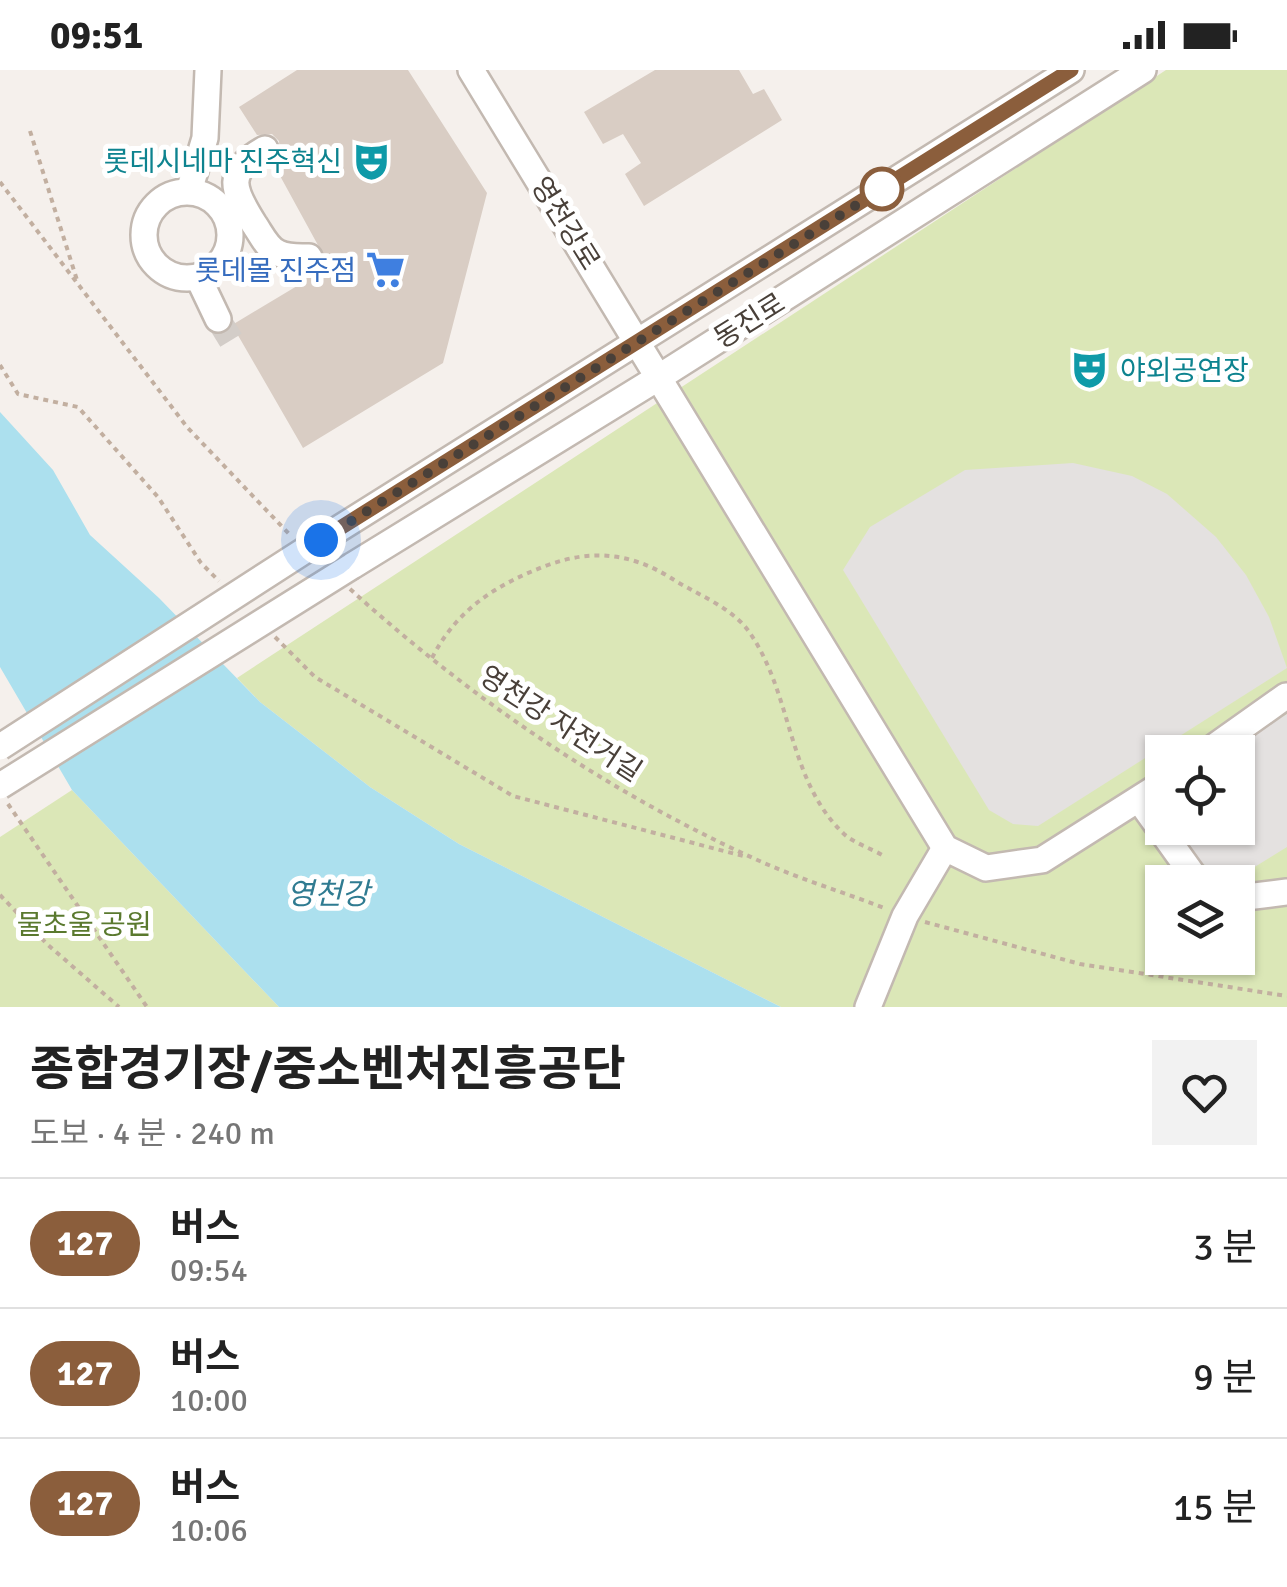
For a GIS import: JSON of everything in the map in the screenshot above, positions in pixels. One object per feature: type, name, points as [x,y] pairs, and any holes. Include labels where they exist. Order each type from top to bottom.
[{"type":"street","points":[[189,192],[205,138],[208,70]]},
{"type":"street","name":"영천강로","points":[[471,70],[661,376],[945,848]]},
{"type":"street","name":"동진로","points":[[0,747],[321,540],[1071,70]]},
{"type":"street","name":"동진로","points":[[0,789],[349,575],[1143,70]]},
{"type":"street","points":[[265,149],[244,161],[234,185],[236,196],[265,240],[283,256],[309,257]]},
{"type":"street","points":[[189,192],[202,194],[224,210],[231,237],[221,262],[198,277],[170,275],[158,267],[144,241],[150,212],[160,201],[189,192]]},
{"type":"street","points":[[231,237],[265,240]]},
{"type":"street","points":[[198,277],[218,319]]},
{"type":"street","points":[[1231,735],[1286,696]]},
{"type":"street","points":[[868,1007],[905,916],[945,848],[986,868],[1042,860],[1145,796]]},
{"type":"street","points":[[1140,800],[1186,865]]},
{"type":"street","points":[[1255,896],[1287,892]]},
{"type":"path","points":[[30,132],[79,286]]},
{"type":"path","points":[[0,182],[187,427],[292,537]]},
{"type":"path","points":[[0,365],[18,394],[78,407],[158,497],[201,564],[226,589]]},
{"type":"path","points":[[432,658],[447,628],[476,601],[541,568],[573,556],[615,554],[649,564],[744,626],[774,679],[803,773],[822,807],[846,836],[884,856]]},
{"type":"path","name":"영천강 자전거길","points":[[349,575],[432,658],[501,713],[642,801],[753,858],[905,916],[1080,964],[1287,996]]},
{"type":"path","points":[[264,626],[316,677],[514,796],[753,858]]},
{"type":"path","points":[[0,789],[147,1007]]},
{"type":"path","points":[[0,895],[47,944],[119,1007]]},
{"type":"green space","points":[[1166,70],[1287,70],[1287,1007],[781,1007],[459,844],[370,787],[260,702],[237,678]]},
{"type":"green space","name":"물초울 공원","points":[[72,790],[279,1007],[0,1007],[0,837]]},
{"type":"shaded area","points":[[1073,463],[1132,476],[1167,494],[1216,537],[1246,575],[1269,617],[1287,668],[1181,735],[1145,735],[1145,758],[1038,826],[1013,824],[989,810],[843,570],[870,527],[965,470]]},
{"type":"shaded area","points":[[1287,714],[1287,847],[1255,867],[1205,865],[1195,859],[1187,845],[1255,845],[1255,735],[1251,735]]},
{"type":"water","name":"영천강","points":[[0,412],[53,470],[90,535],[159,598],[260,702],[370,787],[459,844],[781,1007],[279,1007],[72,790],[0,667]]},
{"type":"building","name":"롯데몰 진주점","points":[[297,70],[408,70],[487,193],[443,363],[303,448],[232,325],[302,283],[305,273],[318,270],[325,258],[273,163],[280,156],[279,141],[272,134],[257,135],[239,107]]},
{"type":"building","points":[[655,70],[739,70],[753,94],[764,89],[782,120],[644,206],[625,174],[641,163],[623,134],[603,144],[584,112]]},
{"type":"tunnel","points":[[218,319],[232,342]]},
{"type":"bus line","name":"127","points":[[321,540],[1071,70]]},
{"type":"place","name":"롯데시네마 진주혁신","points":[[372,161]]},
{"type":"place","name":"롯데몰 진주점","points":[[386,270]]},
{"type":"place","name":"야외공연장","points":[[1090,370]]},
{"type":"route","points":[[321,540],[882,189]]}]
